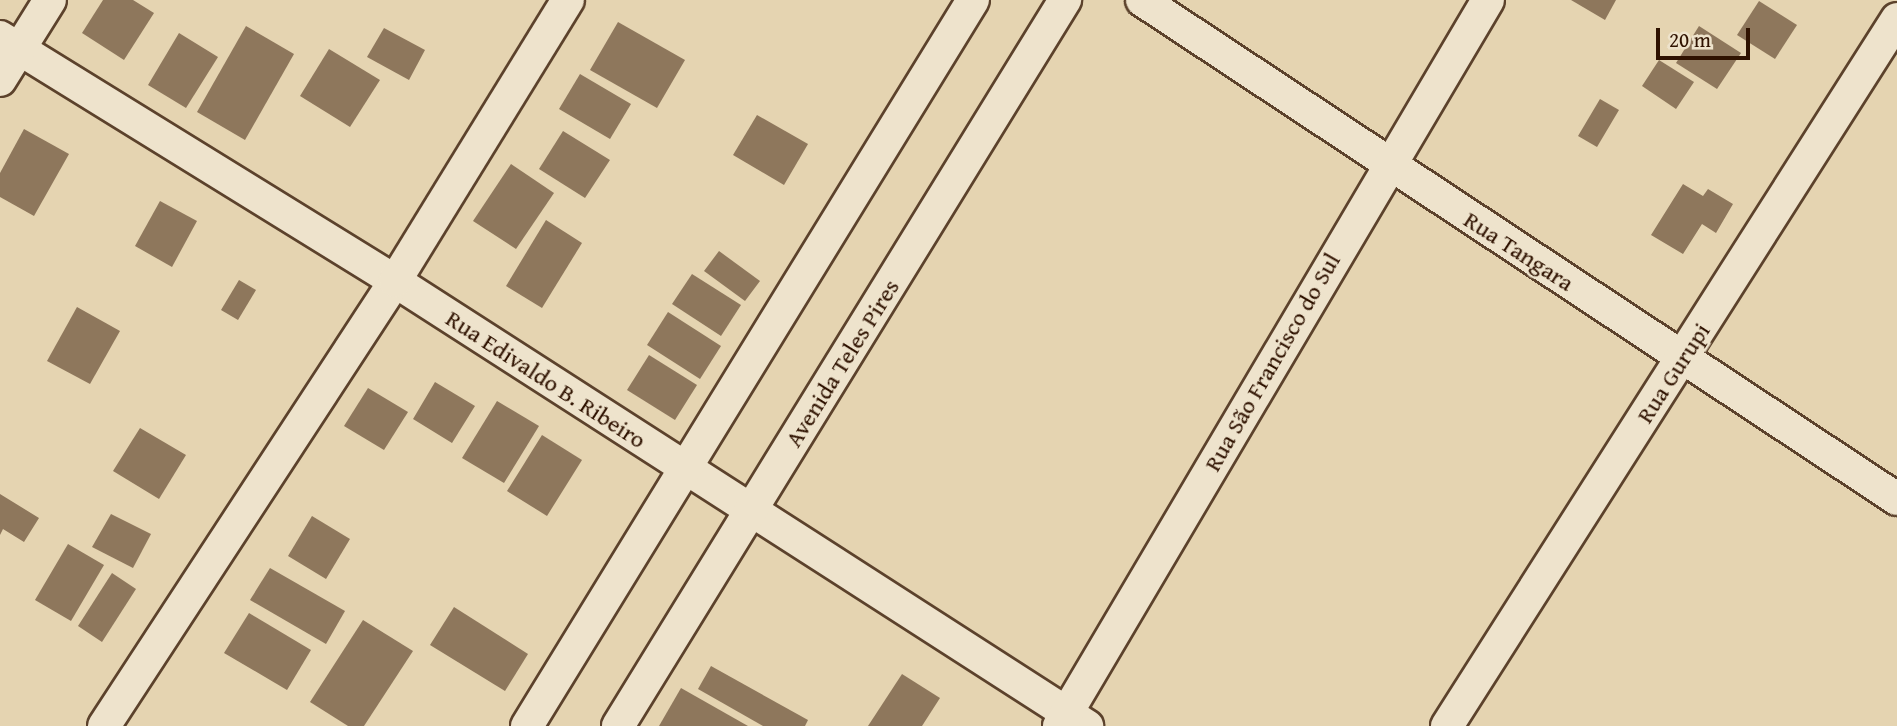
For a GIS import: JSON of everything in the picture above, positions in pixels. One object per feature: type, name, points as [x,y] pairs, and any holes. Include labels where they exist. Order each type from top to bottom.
[{"type":"street","points":[[0,80],[10,43],[50,0]]},
{"type":"street","points":[[104,726],[395,281],[568,0]]},
{"type":"street","points":[[527,726],[973,0]]},
{"type":"street","name":"Avenida Teles Pires","points":[[618,726],[1065,0]]},
{"type":"street","name":"Rua Tangara","points":[[1142,0],[1386,166],[1684,357],[1897,499]]},
{"type":"street","name":"Rua São Francisco do Sul","points":[[1071,722],[1386,166],[1488,0]]},
{"type":"street","name":"Rua Gurupi","points":[[1447,726],[1897,19]]},
{"type":"street","name":"Rua Edivaldo B. Ribeiro","points":[[10,43],[395,281],[1071,722]]},
{"type":"building","points":[[103,0],[133,0],[154,13],[124,60],[82,33]]},
{"type":"building","points":[[1571,0],[1616,0],[1605,20]]},
{"type":"building","points":[[1759,1],[1797,25],[1775,59],[1737,35]]},
{"type":"building","points":[[618,22],[685,60],[657,108],[590,70]]},
{"type":"building","points":[[246,26],[294,54],[245,140],[197,112]]},
{"type":"building","points":[[1699,26],[1741,53],[1717,89],[1676,63]]},
{"type":"building","points":[[384,28],[425,50],[409,80],[367,57]]},
{"type":"building","points":[[179,33],[218,57],[186,108],[148,85]]},
{"type":"building","points":[[329,49],[380,80],[350,127],[300,96]]},
{"type":"building","points":[[1659,60],[1694,82],[1676,109],[1642,86]]},
{"type":"building","points":[[580,74],[631,104],[610,139],[559,109]]},
{"type":"building","points":[[1600,99],[1619,110],[1597,147],[1578,136]]},
{"type":"building","points":[[757,115],[808,144],[784,185],[733,155]]},
{"type":"building","points":[[24,129],[69,154],[34,216],[0,197],[0,173]]},
{"type":"building","points":[[563,131],[610,160],[585,198],[539,169]]},
{"type":"building","points":[[511,164],[554,193],[516,249],[473,221]]},
{"type":"building","points":[[1683,184],[1703,196],[1708,189],[1733,204],[1716,233],[1702,224],[1683,254],[1651,235]]},
{"type":"building","points":[[160,201],[197,221],[172,267],[135,246]]},
{"type":"building","points":[[546,220],[582,243],[542,308],[506,286]]},
{"type":"building","points":[[719,251],[760,281],[745,301],[704,271]]},
{"type":"building","points":[[692,274],[741,305],[721,336],[672,304]]},
{"type":"building","points":[[239,280],[256,290],[238,320],[221,310]]},
{"type":"building","points":[[77,307],[120,331],[90,384],[47,361]]},
{"type":"building","points":[[668,312],[721,346],[700,379],[647,345]]},
{"type":"building","points":[[649,355],[697,385],[675,420],[627,390]]},
{"type":"building","points":[[435,382],[475,406],[452,443],[413,419]]},
{"type":"building","points":[[368,388],[408,412],[384,450],[344,426]]},
{"type":"building","points":[[497,401],[539,426],[504,483],[462,458]]},
{"type":"building","points":[[140,428],[186,455],[159,499],[113,471]]},
{"type":"building","points":[[542,435],[582,460],[547,516],[507,491]]},
{"type":"building","points":[[0,494],[39,518],[24,542],[3,529],[0,535]]},
{"type":"building","points":[[111,514],[151,534],[133,568],[92,547]]},
{"type":"building","points":[[312,516],[350,539],[326,579],[288,556]]},
{"type":"building","points":[[68,544],[104,565],[71,621],[35,600]]},
{"type":"building","points":[[270,568],[345,611],[326,644],[250,600]]},
{"type":"building","points":[[112,573],[136,589],[102,642],[78,626]]},
{"type":"building","points":[[454,607],[528,654],[505,691],[430,645]]},
{"type":"building","points":[[249,613],[311,650],[287,690],[224,653]]},
{"type":"building","points":[[363,620],[413,651],[364,726],[348,726],[310,702]]},
{"type":"building","points":[[711,666],[808,720],[805,726],[763,726],[698,689]]},
{"type":"building","points":[[902,674],[940,698],[922,726],[868,726]]},
{"type":"building","points":[[681,688],[748,726],[659,726]]}]
